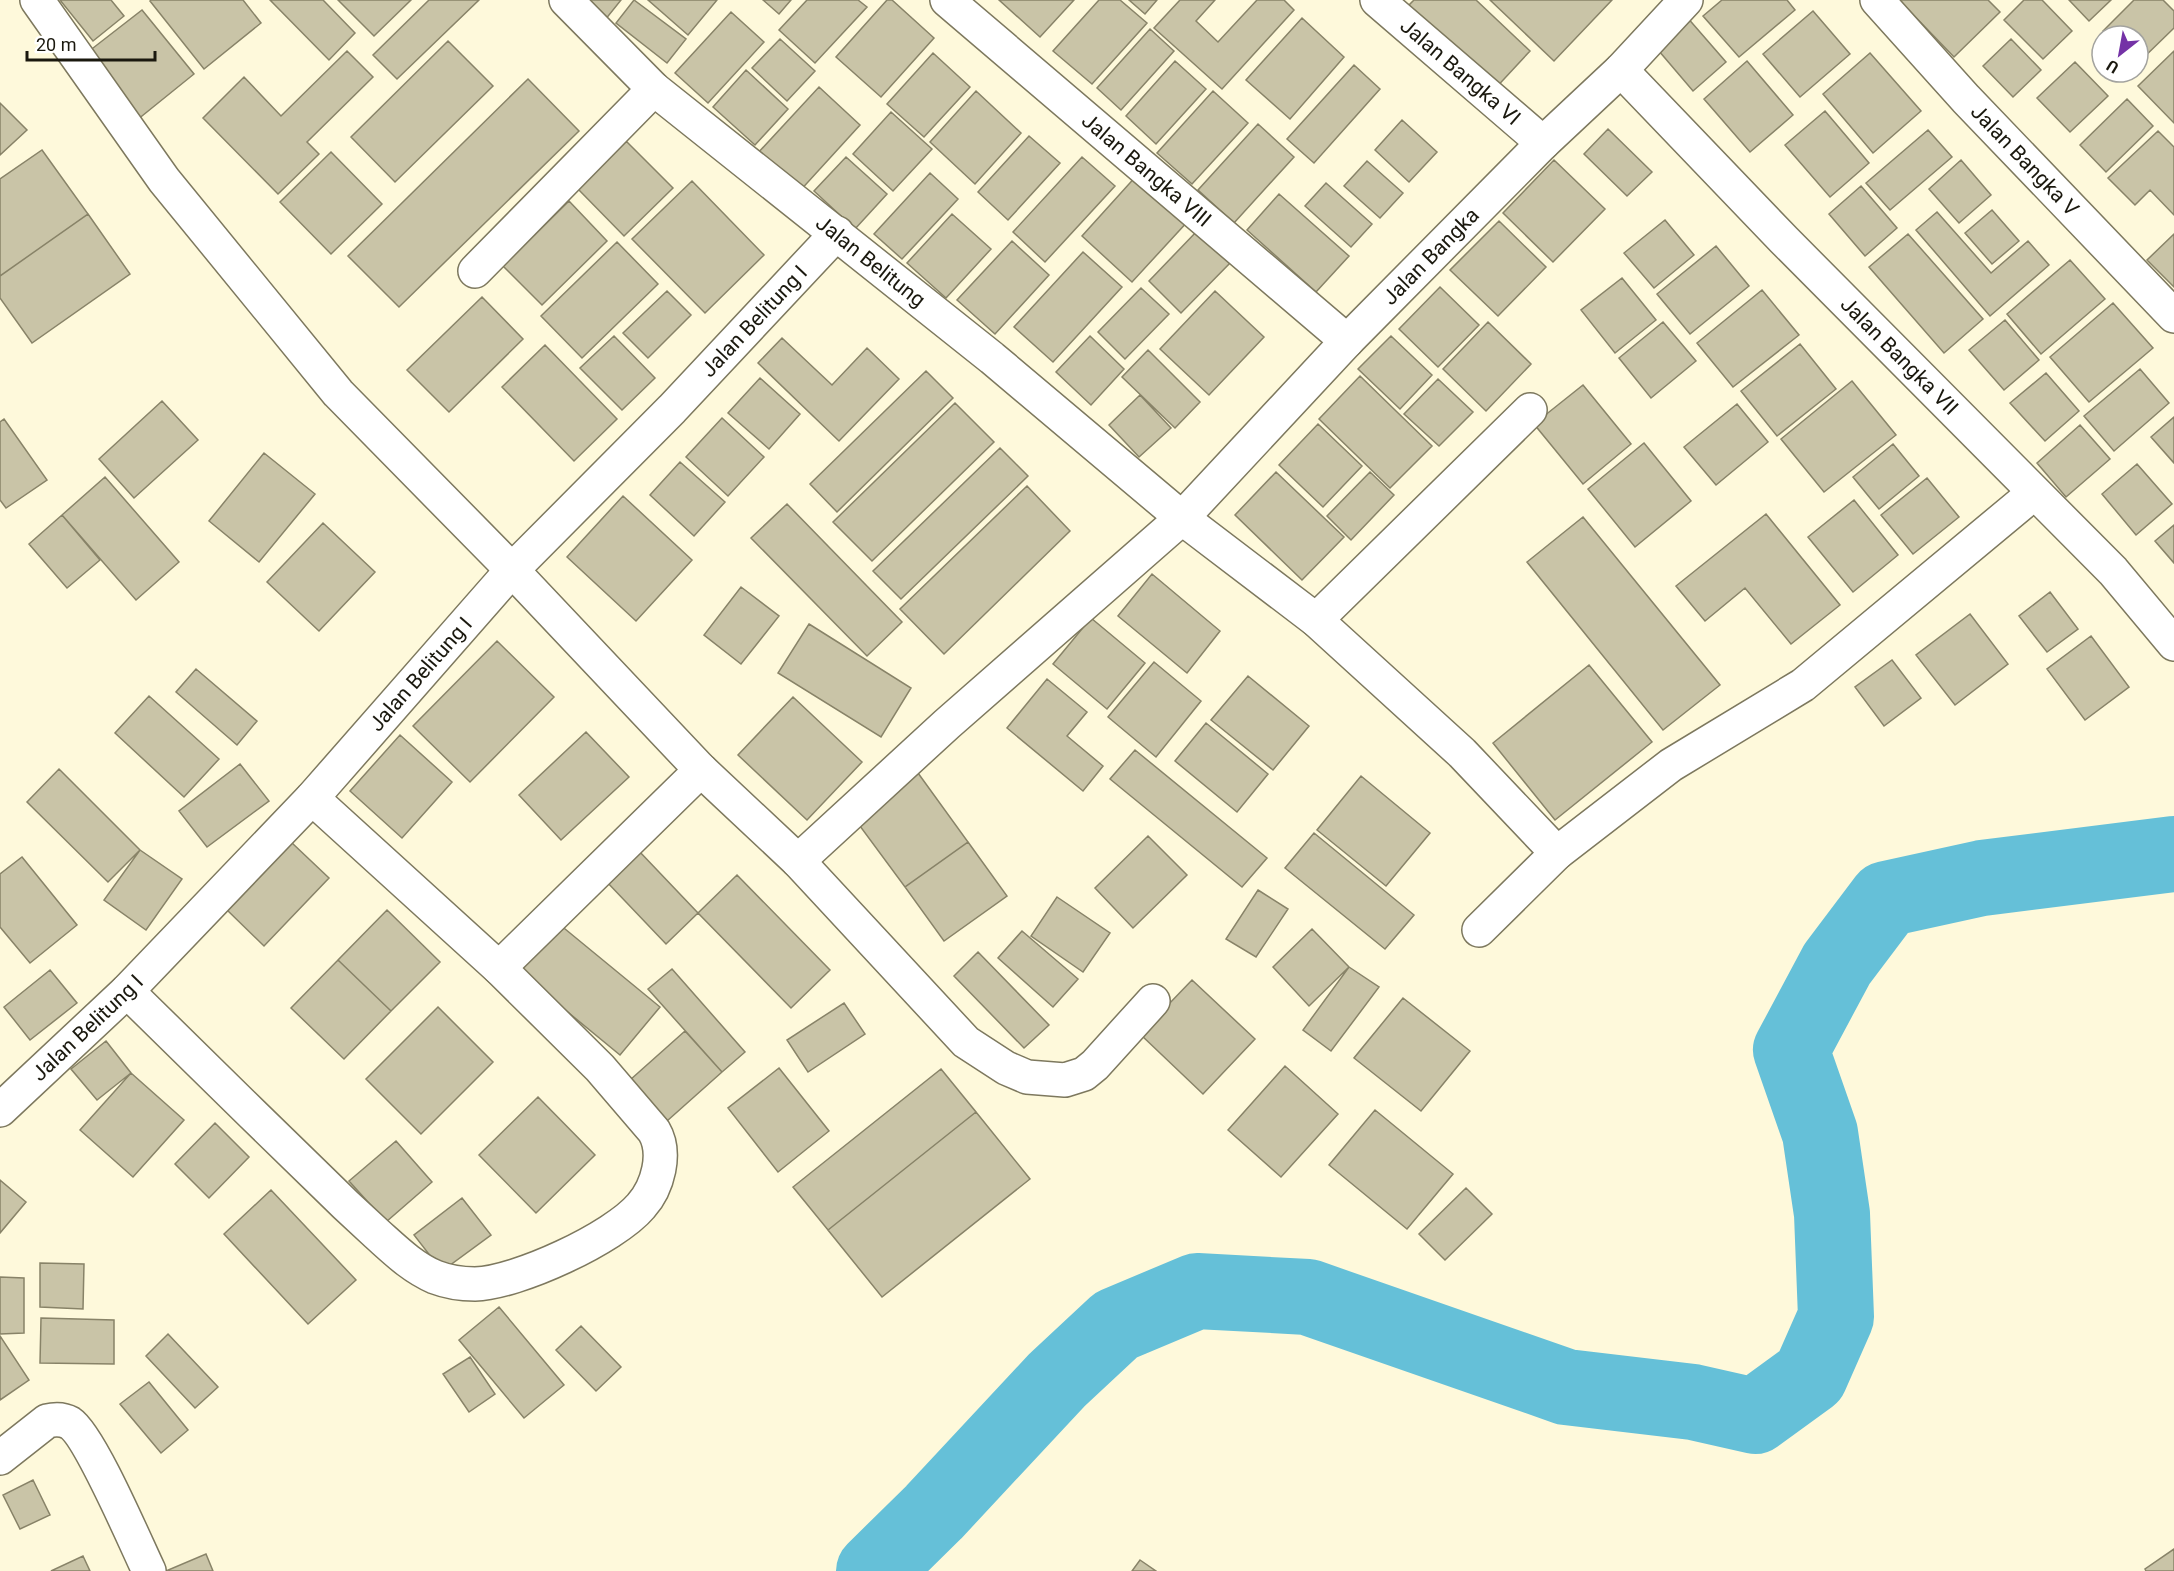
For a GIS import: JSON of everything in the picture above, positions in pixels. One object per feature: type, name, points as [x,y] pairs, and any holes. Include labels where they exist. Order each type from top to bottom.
[{"type":"street","points":[[37,0],[164,180],[338,393],[512,570],[700,770],[798,861],[966,1042],[1006,1068],[1027,1077],[1065,1080],[1084,1074],[1095,1065],[1153,1001]]},
{"type":"street","name":"Jalan Belitung","points":[[566,0],[654,89],[837,232],[992,358],[1182,518],[1316,620],[1462,753],[1557,853]]},
{"type":"street","name":"Jalan Bangka VIII","points":[[947,0],[1347,341]]},
{"type":"street","name":"Jalan Bangka VI","points":[[1377,0],[1543,143]]},
{"type":"street","name":"Jalan Bangka","points":[[798,861],[946,724],[1182,518],[1347,341],[1543,143],[1621,70],[1686,0]]},
{"type":"street","name":"Jalan Bangka V","points":[[1877,0],[1966,99],[2174,316]]},
{"type":"street","name":"Jalan Bangka VII","points":[[1621,70],[1784,240],[2113,572],[2174,644]]},
{"type":"street","points":[[475,271],[654,89]]},
{"type":"street","name":"Jalan Belitung I","points":[[0,1110],[127,991],[312,798],[512,570],[672,409],[837,232]]},
{"type":"street","points":[[1316,620],[1530,410]]},
{"type":"street","points":[[1479,930],[1557,853],[1671,765],[1803,685],[2034,493]]},
{"type":"street","points":[[500,968],[700,770]]},
{"type":"street","points":[[127,991],[345,1204],[409,1262],[446,1280],[477,1284],[541,1267],[577,1250],[626,1221],[642,1206],[654,1186],[660,1158],[659,1140],[654,1131],[600,1068],[500,968],[312,798]]},
{"type":"street","points":[[0,1458],[47,1421],[57,1419],[69,1423],[92,1454],[149,1571]]},
{"type":"building","points":[[60,0],[111,0],[124,16],[93,41]]},
{"type":"building","points":[[151,0],[243,0],[261,23],[204,69]]},
{"type":"building","points":[[270,0],[323,0],[355,33],[329,60]]},
{"type":"building","points":[[338,0],[411,0],[374,36]]},
{"type":"building","points":[[429,0],[479,0],[397,79],[373,55]]},
{"type":"building","points":[[581,0],[621,0],[605,20]]},
{"type":"building","points":[[634,0],[686,39],[667,63],[616,23]]},
{"type":"building","points":[[648,0],[717,0],[688,35]]},
{"type":"building","points":[[763,0],[791,0],[779,14]]},
{"type":"building","points":[[807,0],[858,0],[867,7],[815,63],[779,30]]},
{"type":"building","points":[[887,0],[892,0],[934,38],[881,97],[836,57]]},
{"type":"building","points":[[999,0],[1074,0],[1040,37]]},
{"type":"building","points":[[1099,0],[1120,0],[1147,23],[1092,84],[1053,51]]},
{"type":"building","points":[[1129,0],[1157,0],[1145,14]]},
{"type":"building","points":[[1180,0],[1215,0],[1196,21],[1218,42],[1257,0],[1284,0],[1294,10],[1222,89],[1154,28]]},
{"type":"building","points":[[1414,0],[1476,0],[1530,51],[1492,92],[1405,9]]},
{"type":"building","points":[[1490,0],[1612,0],[1554,61]]},
{"type":"building","points":[[1722,0],[1787,0],[1795,10],[1739,57],[1703,16]]},
{"type":"building","points":[[1899,0],[1988,0],[2000,12],[1954,57]]},
{"type":"building","points":[[2024,0],[2042,0],[2072,31],[2043,59],[2004,20]]},
{"type":"building","points":[[2069,0],[2111,0],[2089,21]]},
{"type":"building","points":[[2134,0],[2163,0],[2174,11],[2174,28],[2150,51],[2150,24],[2110,24]]},
{"type":"building","points":[[142,10],[194,74],[137,120],[84,55]]},
{"type":"building","points":[[1813,11],[1850,54],[1800,97],[1763,54]]},
{"type":"building","points":[[731,12],[764,42],[708,103],[675,73]]},
{"type":"building","points":[[1686,16],[1726,62],[1693,91],[1653,44]]},
{"type":"building","points":[[1302,18],[1344,57],[1290,119],[1246,80]]},
{"type":"building","points":[[1150,29],[1174,51],[1121,110],[1097,88]]},
{"type":"building","points":[[780,39],[815,71],[787,101],[752,68]]},
{"type":"building","points":[[2011,39],[2041,70],[2013,97],[1983,66]]},
{"type":"building","points":[[448,41],[493,86],[395,182],[351,137]]},
{"type":"building","points":[[347,51],[373,77],[307,142],[319,154],[278,194],[203,118],[244,77],[281,116]]},
{"type":"building","points":[[2174,51],[2174,123],[2138,86],[2150,84],[2150,74]]},
{"type":"building","points":[[933,53],[970,87],[924,137],[887,104]]},
{"type":"building","points":[[1870,53],[1921,111],[1873,153],[1823,94]]},
{"type":"building","points":[[1175,61],[1206,89],[1156,144],[1126,116]]},
{"type":"building","points":[[1747,61],[1793,115],[1750,152],[1704,99]]},
{"type":"building","points":[[2075,62],[2090,77],[2090,84],[2096,84],[2108,96],[2070,132],[2037,98]]},
{"type":"building","points":[[1354,65],[1380,89],[1314,163],[1287,139]]},
{"type":"building","points":[[746,70],[788,109],[755,145],[713,107]]},
{"type":"building","points":[[528,79],[579,131],[399,307],[348,256]]},
{"type":"building","points":[[819,87],[860,125],[798,193],[756,155]]},
{"type":"building","points":[[976,91],[1021,133],[975,184],[930,142]]},
{"type":"building","points":[[1213,91],[1248,123],[1192,184],[1157,153]]},
{"type":"building","points":[[2127,99],[2153,126],[2106,172],[2080,145]]},
{"type":"building","points":[[0,103],[27,130],[0,155]]},
{"type":"building","points":[[1825,111],[1869,163],[1830,197],[1785,145]]},
{"type":"building","points":[[891,112],[932,149],[893,191],[853,154]]},
{"type":"building","points":[[1402,120],[1437,152],[1409,182],[1375,150]]},
{"type":"building","points":[[1258,124],[1294,157],[1234,223],[1198,190]]},
{"type":"building","points":[[1608,129],[1652,172],[1627,196],[1584,154]]},
{"type":"building","points":[[1928,130],[1952,157],[1890,210],[1866,183]]},
{"type":"building","points":[[2158,131],[2174,147],[2174,215],[2150,190],[2135,205],[2108,178]]},
{"type":"building","points":[[1029,136],[1060,163],[1008,220],[978,192]]},
{"type":"building","points":[[626,141],[673,188],[624,236],[578,189]]},
{"type":"building","points":[[42,150],[88,214],[0,276],[0,179]]},
{"type":"building","points":[[331,152],[382,204],[331,254],[280,202]]},
{"type":"building","points":[[846,157],[887,194],[855,229],[814,191]]},
{"type":"building","points":[[1082,157],[1115,186],[1045,262],[1013,232]]},
{"type":"building","points":[[1554,160],[1605,209],[1553,262],[1503,213]]},
{"type":"building","points":[[1961,160],[1991,195],[1959,223],[1929,189]]},
{"type":"building","points":[[1367,161],[1403,193],[1380,218],[1344,186]]},
{"type":"building","points":[[930,173],[958,199],[902,259],[874,234]]},
{"type":"building","points":[[1138,174],[1189,220],[1132,282],[1082,236]]},
{"type":"building","points":[[692,181],[764,255],[705,313],[632,239]]},
{"type":"building","points":[[1326,183],[1372,224],[1351,247],[1305,206]]},
{"type":"building","points":[[1861,186],[1897,228],[1865,256],[1829,214]]},
{"type":"building","points":[[1279,194],[1349,256],[1316,292],[1247,230]]},
{"type":"building","points":[[569,201],[607,241],[542,305],[503,266]]},
{"type":"building","points":[[1992,210],[2019,241],[1992,264],[1965,233]]},
{"type":"building","points":[[1937,212],[1991,273],[2028,241],[2049,265],[1990,316],[1916,230]]},
{"type":"building","points":[[88,214],[130,274],[32,343],[0,298],[0,276]]},
{"type":"building","points":[[952,214],[991,249],[946,298],[907,263]]},
{"type":"building","points":[[1665,220],[1694,255],[1654,288],[1624,253]]},
{"type":"building","points":[[1499,221],[1546,267],[1498,316],[1450,270]]},
{"type":"building","points":[[1198,230],[1232,261],[1181,313],[1149,281]]},
{"type":"building","points":[[1908,234],[1983,319],[1944,353],[1869,267]]},
{"type":"building","points":[[2174,234],[2174,287],[2147,260]]},
{"type":"building","points":[[1012,241],[1049,275],[995,334],[957,300]]},
{"type":"building","points":[[617,242],[658,284],[582,358],[541,316]]},
{"type":"building","points":[[1716,246],[1749,286],[1690,334],[1657,294]]},
{"type":"building","points":[[1083,252],[1122,287],[1053,362],[1014,327]]},
{"type":"building","points":[[2070,260],[2105,299],[2041,354],[2007,314]]},
{"type":"building","points":[[1622,278],[1656,320],[1615,353],[1581,310]]},
{"type":"building","points":[[1440,287],[1479,325],[1438,367],[1399,329]]},
{"type":"building","points":[[1141,288],[1169,314],[1125,359],[1098,332]]},
{"type":"building","points":[[1762,290],[1799,335],[1733,387],[1697,343]]},
{"type":"building","points":[[667,291],[691,315],[648,358],[623,333]]},
{"type":"building","points":[[1215,291],[1264,337],[1209,395],[1160,349]]},
{"type":"building","points":[[482,297],[523,339],[449,412],[407,370]]},
{"type":"building","points":[[2113,303],[2153,348],[2089,402],[2050,357]]},
{"type":"building","points":[[2005,320],[2039,360],[2004,390],[1969,350]]},
{"type":"building","points":[[1488,322],[1531,364],[1486,411],[1443,369]]},
{"type":"building","points":[[1663,322],[1696,361],[1651,398],[1619,358]]},
{"type":"building","points":[[614,336],[655,378],[622,410],[580,368]]},
{"type":"building","points":[[1090,336],[1124,369],[1091,405],[1056,372]]},
{"type":"building","points":[[1391,336],[1432,375],[1400,409],[1358,369]]},
{"type":"building","points":[[782,338],[832,385],[867,348],[899,379],[839,441],[758,363]]},
{"type":"building","points":[[1800,344],[1836,389],[1777,436],[1741,391]]},
{"type":"building","points":[[545,345],[617,419],[574,461],[502,387]]},
{"type":"building","points":[[1148,350],[1200,402],[1175,428],[1122,377]]},
{"type":"building","points":[[2140,369],[2169,403],[2114,451],[2084,416]]},
{"type":"building","points":[[926,371],[953,398],[837,512],[810,484]]},
{"type":"building","points":[[2046,373],[2079,411],[2045,441],[2010,403]]},
{"type":"building","points":[[1360,376],[1432,446],[1390,488],[1319,419]]},
{"type":"building","points":[[760,378],[800,414],[769,449],[728,413]]},
{"type":"building","points":[[1438,379],[1473,412],[1439,446],[1404,414]]},
{"type":"building","points":[[1852,381],[1896,435],[1824,492],[1781,439]]},
{"type":"building","points":[[1583,385],[1631,444],[1583,484],[1534,424]]},
{"type":"building","points":[[1140,395],[1171,428],[1139,457],[1109,425]]},
{"type":"building","points":[[162,401],[198,440],[134,498],[99,459]]},
{"type":"building","points":[[955,403],[994,442],[872,561],[833,522]]},
{"type":"building","points":[[1737,404],[1768,442],[1716,485],[1684,447]]},
{"type":"building","points":[[2174,417],[2174,463],[2151,437]]},
{"type":"building","points":[[722,418],[764,457],[728,496],[686,457]]},
{"type":"building","points":[[4,419],[47,480],[6,508],[0,500],[0,422]]},
{"type":"building","points":[[1318,424],[1362,466],[1323,507],[1279,465]]},
{"type":"building","points":[[2080,425],[2110,459],[2066,497],[2037,463]]},
{"type":"building","points":[[1644,443],[1691,501],[1635,547],[1588,489]]},
{"type":"building","points":[[1893,444],[1919,476],[1879,509],[1853,477]]},
{"type":"building","points":[[1000,448],[1028,476],[901,599],[873,571]]},
{"type":"building","points":[[264,453],[315,494],[259,562],[209,521]]},
{"type":"building","points":[[680,462],[725,502],[694,536],[650,495]]},
{"type":"building","points":[[2137,464],[2172,504],[2136,535],[2102,494]]},
{"type":"building","points":[[1276,472],[1344,537],[1302,580],[1235,515]]},
{"type":"building","points":[[1370,472],[1394,495],[1351,540],[1327,516]]},
{"type":"building","points":[[105,477],[179,562],[136,600],[62,515]]},
{"type":"building","points":[[1927,478],[1959,517],[1913,554],[1881,515]]},
{"type":"building","points":[[1027,486],[1070,531],[944,654],[900,609]]},
{"type":"building","points":[[623,496],[692,560],[636,621],[567,557]]},
{"type":"building","points":[[1854,500],[1898,555],[1853,592],[1808,537]]},
{"type":"building","points":[[787,504],[902,622],[867,656],[751,538]]},
{"type":"building","points":[[1766,514],[1840,605],[1791,644],[1745,588],[1705,621],[1676,586]]},
{"type":"building","points":[[62,515],[100,560],[67,588],[29,544]]},
{"type":"building","points":[[1583,517],[1720,685],[1663,730],[1527,562]]},
{"type":"building","points":[[323,523],[375,572],[319,631],[267,582]]},
{"type":"building","points":[[2174,525],[2174,563],[2155,541]]},
{"type":"building","points":[[1152,574],[1220,631],[1187,673],[1118,616]]},
{"type":"building","points":[[741,587],[779,616],[741,664],[704,635]]},
{"type":"building","points":[[2050,592],[2078,629],[2047,652],[2019,616]]},
{"type":"building","points":[[1970,614],[2008,664],[1955,705],[1916,655]]},
{"type":"building","points":[[1091,618],[1145,663],[1107,709],[1053,664]]},
{"type":"building","points":[[809,624],[911,688],[881,737],[778,673]]},
{"type":"building","points":[[2091,636],[2129,687],[2085,720],[2047,669]]},
{"type":"building","points":[[497,641],[554,697],[470,782],[413,726]]},
{"type":"building","points":[[1892,660],[1921,698],[1884,726],[1855,687]]},
{"type":"building","points":[[1154,662],[1201,701],[1156,757],[1108,717]]},
{"type":"building","points":[[1589,665],[1652,742],[1555,820],[1493,743]]},
{"type":"building","points":[[196,669],[257,721],[237,745],[176,692]]},
{"type":"building","points":[[1248,676],[1309,726],[1273,770],[1211,720]]},
{"type":"building","points":[[1047,679],[1087,712],[1067,736],[1103,766],[1083,791],[1007,728]]},
{"type":"building","points":[[149,696],[219,759],[184,797],[115,733]]},
{"type":"building","points":[[793,697],[862,762],[807,820],[738,755]]},
{"type":"building","points":[[1206,723],[1268,774],[1237,812],[1175,761]]},
{"type":"building","points":[[586,732],[629,777],[561,840],[519,795]]},
{"type":"building","points":[[400,735],[452,782],[402,838],[350,791]]},
{"type":"building","points":[[1135,750],[1267,858],[1242,887],[1110,779]]},
{"type":"building","points":[[240,764],[269,801],[207,847],[179,811]]},
{"type":"building","points":[[59,769],[140,850],[108,882],[27,802]]},
{"type":"building","points":[[918,773],[968,842],[905,887],[854,818]]},
{"type":"building","points":[[1361,776],[1430,833],[1386,886],[1317,830]]},
{"type":"building","points":[[1314,833],[1414,915],[1385,949],[1285,868]]},
{"type":"building","points":[[1148,836],[1187,875],[1133,928],[1095,888]]},
{"type":"building","points":[[291,842],[329,878],[264,946],[226,909]]},
{"type":"building","points":[[968,842],[1007,896],[944,941],[905,887]]},
{"type":"building","points":[[140,850],[182,879],[146,930],[104,900]]},
{"type":"building","points":[[638,850],[698,913],[666,944],[606,881]]},
{"type":"building","points":[[22,857],[77,925],[30,963],[0,927],[0,874]]},
{"type":"building","points":[[737,875],[830,970],[791,1008],[698,913]]},
{"type":"building","points":[[1258,890],[1288,909],[1256,957],[1226,939]]},
{"type":"building","points":[[1057,897],[1110,933],[1083,972],[1031,936]]},
{"type":"building","points":[[387,910],[440,962],[391,1011],[338,960]]},
{"type":"building","points":[[559,924],[660,1007],[620,1055],[519,972]]},
{"type":"building","points":[[1312,929],[1349,967],[1309,1006],[1273,967]]},
{"type":"building","points":[[1022,931],[1078,979],[1053,1007],[998,958]]},
{"type":"building","points":[[978,952],[1049,1025],[1024,1048],[954,976]]},
{"type":"building","points":[[338,960],[391,1011],[344,1059],[291,1008]]},
{"type":"building","points":[[1349,967],[1379,987],[1331,1051],[1303,1030]]},
{"type":"building","points":[[672,969],[745,1052],[722,1072],[648,989]]},
{"type":"building","points":[[50,970],[77,1003],[30,1040],[4,1007]]},
{"type":"building","points":[[1192,980],[1255,1039],[1203,1094],[1140,1034]]},
{"type":"building","points":[[1403,998],[1470,1051],[1421,1111],[1354,1058]]},
{"type":"building","points":[[844,1003],[865,1034],[808,1072],[787,1040]]},
{"type":"building","points":[[438,1007],[493,1062],[421,1134],[366,1079]]},
{"type":"building","points":[[685,1031],[722,1072],[667,1121],[630,1080]]},
{"type":"building","points":[[106,1041],[131,1073],[97,1100],[71,1069]]},
{"type":"building","points":[[1285,1066],[1338,1114],[1281,1177],[1228,1130]]},
{"type":"building","points":[[779,1068],[829,1131],[778,1172],[728,1108]]},
{"type":"building","points":[[941,1069],[976,1112],[828,1230],[793,1187]]},
{"type":"building","points":[[131,1073],[184,1120],[133,1177],[80,1130]]},
{"type":"building","points":[[538,1097],[595,1155],[536,1213],[479,1155]]},
{"type":"building","points":[[1375,1110],[1453,1174],[1407,1229],[1329,1165]]},
{"type":"building","points":[[976,1112],[1030,1179],[882,1297],[828,1230]]},
{"type":"building","points":[[215,1123],[249,1157],[209,1198],[175,1164]]},
{"type":"building","points":[[396,1141],[432,1182],[386,1222],[349,1181]]},
{"type":"building","points":[[0,1180],[26,1202],[0,1233]]},
{"type":"building","points":[[1466,1188],[1492,1214],[1445,1260],[1419,1234]]},
{"type":"building","points":[[271,1190],[356,1280],[308,1324],[224,1234]]},
{"type":"building","points":[[462,1198],[491,1235],[442,1271],[414,1235]]},
{"type":"building","points":[[40,1263],[84,1264],[83,1309],[40,1307]]},
{"type":"building","points":[[0,1277],[24,1278],[24,1333],[0,1334]]},
{"type":"building","points":[[499,1307],[564,1385],[524,1418],[459,1340]]},
{"type":"building","points":[[41,1318],[114,1320],[114,1364],[40,1363]]},
{"type":"building","points":[[581,1326],[621,1367],[596,1391],[556,1350]]},
{"type":"building","points":[[168,1334],[218,1387],[195,1408],[146,1356]]},
{"type":"building","points":[[0,1336],[29,1380],[0,1400]]},
{"type":"building","points":[[470,1357],[495,1394],[469,1412],[443,1374]]},
{"type":"building","points":[[149,1382],[188,1430],[161,1453],[120,1404]]},
{"type":"building","points":[[33,1480],[50,1515],[20,1529],[3,1495]]},
{"type":"building","points":[[2174,1549],[2174,1571],[2146,1571],[2145,1569]]},
{"type":"building","points":[[206,1554],[213,1571],[166,1571]]},
{"type":"building","points":[[83,1556],[90,1571],[51,1571]]},
{"type":"building","points":[[1140,1560],[1156,1571],[1132,1571]]},
{"type":"waterway","points":[[874,1571],[934,1512],[1057,1380],[1116,1325],[1197,1291],[1308,1297],[1566,1387],[1693,1402],[1755,1416],[1810,1376],[1836,1317],[1832,1214],[1820,1133],[1791,1050],[1837,964],[1886,899],[1982,878],[2174,854]]}]
